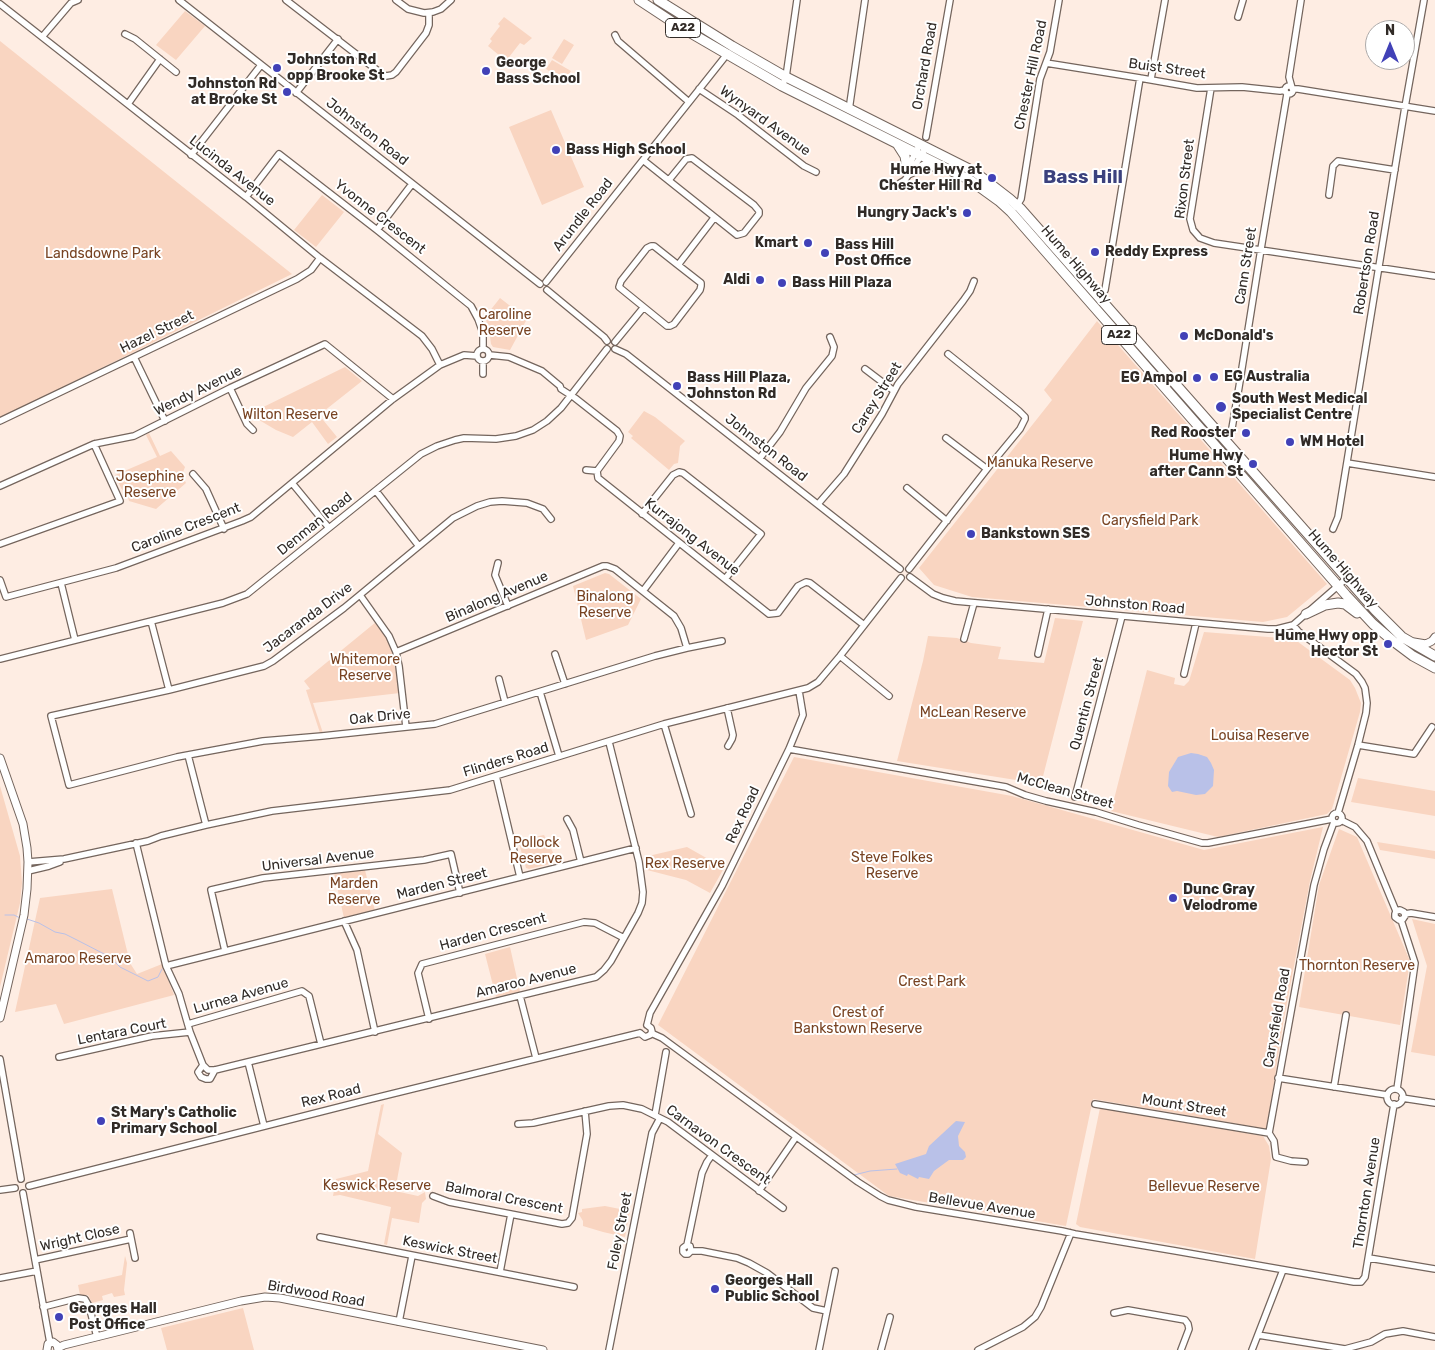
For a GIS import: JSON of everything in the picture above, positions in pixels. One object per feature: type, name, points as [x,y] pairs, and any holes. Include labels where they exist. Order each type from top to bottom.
[{"type":"highway","name":"Hume Highway","points":[[640,0],[677,25],[786,77],[849,110],[924,143],[975,172],[993,185],[1338,586],[1373,624],[1413,656],[1434,662]]},
{"type":"highway","name":"Hume Highway","points":[[658,0],[782,86],[970,180],[1014,209],[1099,298],[1379,615],[1402,637],[1434,662]]},
{"type":"highway","points":[[898,144],[905,156],[908,171],[924,166],[942,166]]},
{"type":"highway","points":[[1306,614],[1332,603],[1342,603],[1373,624]]},
{"type":"main road","points":[[1402,637],[1424,644],[1430,643],[1435,637]]},
{"type":"main road","points":[[0,758],[23,824],[28,862],[23,918],[0,1018]]},
{"type":"main road","name":"Birdwood Road","points":[[58,1349],[64,1345],[260,1297],[280,1298],[543,1350]]},
{"type":"main road","points":[[48,1346],[55,1342],[58,1349]]},
{"type":"street","points":[[42,37],[71,3],[78,0]]},
{"type":"street","name":"Johnston Road","points":[[179,0],[412,184],[543,283]]},
{"type":"street","points":[[286,0],[386,76],[396,72],[428,31],[429,13]]},
{"type":"street","points":[[396,0],[408,9],[420,13],[429,13],[441,9],[451,0]]},
{"type":"street","points":[[782,86],[786,77],[797,0]]},
{"type":"street","points":[[849,110],[865,0]]},
{"type":"street","name":"Orchard Road","points":[[908,171],[924,143],[950,0]]},
{"type":"street","name":"Chester Hill Road","points":[[1014,209],[1021,198],[1040,79],[1050,52],[1059,0]]},
{"type":"street","points":[[1151,80],[1165,0]]},
{"type":"street","points":[[1238,17],[1244,0]]},
{"type":"street","points":[[1286,92],[1291,94],[1293,89],[1290,77],[1301,0]]},
{"type":"street","name":"Robertson Road","points":[[1333,529],[1338,517],[1424,0]]},
{"type":"street","name":"Lucinda Avenue","points":[[2,3],[42,37],[246,197],[320,258],[422,336],[440,364]]},
{"type":"street","points":[[125,34],[135,39],[176,72]]},
{"type":"street","points":[[615,35],[618,41],[689,102]]},
{"type":"street","points":[[296,93],[338,39]]},
{"type":"street","name":"Arundle Road","points":[[543,283],[730,50]]},
{"type":"street","points":[[128,104],[160,59]]},
{"type":"street","name":"Buist Street","points":[[1046,63],[1184,86],[1211,88],[1242,87],[1286,92]]},
{"type":"street","points":[[191,155],[261,65]]},
{"type":"street","points":[[1099,298],[1105,290],[1140,78]]},
{"type":"street","name":"Rixon Street","points":[[1211,88],[1190,218],[1193,230],[1200,238],[1214,242],[1435,276]]},
{"type":"street","name":"Wynyard Avenue","points":[[699,89],[804,166],[816,172]]},
{"type":"street","points":[[1293,89],[1435,111]]},
{"type":"street","name":"Cann Street","points":[[1225,441],[1231,434],[1240,388],[1286,92]]},
{"type":"street","name":"Yvonne Crescent","points":[[246,197],[279,154],[471,306],[484,333],[483,348]]},
{"type":"street","points":[[643,160],[736,234],[744,233],[759,214],[759,210],[754,205],[692,158],[686,159],[669,180]]},
{"type":"street","points":[[1329,195],[1333,166],[1336,162],[1341,161],[1395,170]]},
{"type":"street","points":[[377,230],[412,184]]},
{"type":"street","points":[[678,265],[714,218]]},
{"type":"street","points":[[651,246],[654,246],[678,265],[701,283],[701,286],[700,290],[674,324],[670,326],[667,326],[619,287],[619,284],[647,248],[651,246]]},
{"type":"street","name":"Hazel Street","points":[[0,421],[297,279],[311,270],[320,258]]},
{"type":"street","name":"Carey Street","points":[[818,504],[844,474],[882,414],[898,384],[970,291],[974,281]]},
{"type":"street","points":[[543,283],[548,286],[547,290],[607,341]]},
{"type":"street","points":[[607,341],[605,344],[607,350],[615,349],[615,342],[644,308]]},
{"type":"street","points":[[760,458],[780,432],[806,388],[832,356],[834,344],[830,337]]},
{"type":"street","points":[[607,341],[615,342]]},
{"type":"street","name":"Wendy Avenue","points":[[0,486],[94,444],[134,436],[230,388],[325,344],[393,399]]},
{"type":"street","points":[[483,361],[478,359],[479,350],[483,348],[488,350],[490,355]]},
{"type":"street","name":"Johnston Road","points":[[615,349],[626,354],[900,569]]},
{"type":"street","name":"Denman Road","points":[[0,659],[223,603],[247,594],[421,454],[437,446],[464,438],[496,439],[524,434],[547,421],[561,408],[607,350]]},
{"type":"street","points":[[909,569],[1025,422],[1025,417],[948,354]]},
{"type":"street","points":[[483,361],[488,359],[490,355]]},
{"type":"street","points":[[490,355],[509,356],[542,371],[561,389],[617,432],[620,436],[618,443],[597,471],[586,470]]},
{"type":"street","name":"Caroline Crescent","points":[[0,580],[6,598],[116,568],[246,520],[393,399],[440,364],[464,356],[477,356]]},
{"type":"street","points":[[134,357],[166,421]]},
{"type":"street","points":[[483,361],[483,374]]},
{"type":"street","points":[[865,369],[894,391]]},
{"type":"street","points":[[560,386],[576,390]]},
{"type":"street","points":[[230,388],[247,424],[253,430]]},
{"type":"street","points":[[946,438],[987,468]]},
{"type":"street","points":[[0,544],[120,501],[94,444]]},
{"type":"street","points":[[1347,464],[1435,477]]},
{"type":"street","name":"Kurrajong Avenue","points":[[597,471],[598,478],[642,514],[769,614],[778,614]]},
{"type":"street","points":[[642,514],[673,475],[679,472],[761,534],[725,579]]},
{"type":"street","points":[[194,474],[206,489],[224,529]]},
{"type":"street","points":[[292,483],[329,528]]},
{"type":"street","points":[[906,488],[947,521]]},
{"type":"street","points":[[376,491],[418,545]]},
{"type":"street","name":"Jacaranda Drive","points":[[69,785],[51,716],[169,690],[264,666],[360,595],[418,545],[453,518],[478,506],[490,502],[511,501],[526,503],[543,509],[551,518]]},
{"type":"street","points":[[644,591],[679,543]]},
{"type":"street","points":[[498,563],[495,575],[508,606]]},
{"type":"street","name":"Binalong Avenue","points":[[396,652],[607,563],[644,591],[677,620],[687,648]]},
{"type":"street","points":[[900,569],[909,569],[910,577],[907,579],[901,578],[900,569]]},
{"type":"street","name":"Johnston Road","points":[[910,577],[938,596],[949,600],[1268,629],[1293,625]]},
{"type":"street","name":"Flinders Road","points":[[28,862],[64,859],[272,811],[450,790],[664,724],[799,691],[818,682],[901,578]]},
{"type":"street","points":[[1338,813],[1358,745],[1367,703],[1365,688],[1362,682],[1349,669],[1298,632],[1293,625],[1347,578]]},
{"type":"street","points":[[782,620],[778,614],[802,580],[810,583],[864,625]]},
{"type":"street","points":[[61,583],[76,640]]},
{"type":"street","points":[[360,595],[389,636],[396,652],[406,727]]},
{"type":"street","points":[[964,638],[974,603]]},
{"type":"street","points":[[1038,654],[1048,609]]},
{"type":"street","name":"Quentin Street","points":[[1075,797],[1122,616]]},
{"type":"street","points":[[151,621],[169,690]]},
{"type":"street","points":[[1184,674],[1196,623]]},
{"type":"street","name":"Oak Drive","points":[[69,785],[188,755],[263,741],[435,724],[655,656],[722,641]]},
{"type":"street","points":[[555,654],[565,684]]},
{"type":"street","points":[[840,656],[889,696]]},
{"type":"street","points":[[499,679],[505,702]]},
{"type":"street","name":"Rex Road","points":[[647,1025],[650,1013],[722,886],[789,749],[803,716],[799,691]]},
{"type":"street","points":[[540,692],[559,756]]},
{"type":"street","points":[[727,708],[732,735],[728,746]]},
{"type":"street","points":[[664,724],[691,814]]},
{"type":"street","points":[[1358,745],[1414,754],[1432,727]]},
{"type":"street","name":"Amaroo Avenue","points":[[136,843],[166,966],[179,994],[190,1032],[203,1065],[198,1072],[206,1080],[210,1079],[216,1070],[520,996],[596,976],[604,970],[638,913],[642,903],[643,892],[636,848],[609,742]]},
{"type":"street","name":"McClean Street","points":[[789,749],[1006,787],[1046,801],[1096,812],[1202,843],[1333,821]]},
{"type":"street","points":[[188,755],[206,825]]},
{"type":"street","points":[[496,776],[520,877]]},
{"type":"street","points":[[1338,813],[1341,815],[1342,820],[1355,827],[1367,841],[1396,911],[1395,917],[1397,920],[1401,920]]},
{"type":"street","points":[[1338,813],[1333,814],[1333,821],[1338,823],[1342,820]]},
{"type":"street","points":[[567,819],[574,830],[581,862]]},
{"type":"street","name":"Carysfield Road","points":[[1270,1133],[1278,1078],[1314,885],[1333,821]]},
{"type":"street","name":"Marden Street","points":[[166,966],[636,848]]},
{"type":"street","name":"Universal Avenue","points":[[225,951],[211,890],[263,878],[424,860],[451,854],[460,893]]},
{"type":"street","name":"Flinders Road","points":[[28,871],[49,866],[64,859]]},
{"type":"street","points":[[1396,911],[1402,910],[1405,914]]},
{"type":"street","points":[[1405,914],[1435,917]]},
{"type":"street","points":[[1401,920],[1405,914]]},
{"type":"street","points":[[1397,1089],[1415,963],[1401,920]]},
{"type":"street","points":[[344,921],[357,950],[375,1032]]},
{"type":"street","name":"Harden Crescent","points":[[429,1018],[418,973],[422,964],[584,922],[595,923],[624,938]]},
{"type":"street","name":"Lurnea Avenue","points":[[188,1024],[302,991],[309,996],[321,1044]]},
{"type":"street","points":[[520,996],[536,1058]]},
{"type":"street","points":[[1334,1087],[1346,1015]]},
{"type":"street","points":[[643,1025],[651,1028],[651,1033],[646,1037],[640,1033],[640,1028],[643,1025]]},
{"type":"street","name":"Lentara Court","points":[[59,1057],[152,1036],[190,1032]]},
{"type":"street","name":"Rex Road","points":[[29,1186],[640,1033]]},
{"type":"street","name":"Bellevue Avenue","points":[[651,1033],[662,1038],[858,1182],[888,1200],[916,1207],[1359,1282]]},
{"type":"street","name":"Foley Street","points":[[609,1350],[652,1133],[658,1116],[666,1052]]},
{"type":"street","points":[[0,1060],[21,1180]]},
{"type":"street","points":[[248,1062],[264,1126]]},
{"type":"street","points":[[203,1065],[208,1070],[216,1070]]},
{"type":"street","points":[[1278,1078],[1387,1095]]},
{"type":"street","points":[[1387,1095],[1392,1089],[1397,1089]]},
{"type":"street","points":[[1387,1095],[1388,1100],[1394,1104],[1400,1102],[1402,1098],[1401,1092],[1397,1089]]},
{"type":"street","points":[[1402,1098],[1435,1103]]},
{"type":"street","name":"Mount Street","points":[[1095,1104],[1270,1133]]},
{"type":"street","name":"Thornton Avenue","points":[[1359,1282],[1365,1279],[1394,1104]]},
{"type":"street","name":"Carnavon Crescent","points":[[518,1124],[533,1124],[609,1106],[642,1109],[658,1116],[783,1208]]},
{"type":"street","name":"Balmoral Crescent","points":[[433,1196],[449,1202],[562,1224],[573,1223],[588,1134],[586,1111]]},
{"type":"street","points":[[1270,1133],[1274,1141],[1276,1157],[1305,1162]]},
{"type":"street","points":[[759,1191],[796,1137]]},
{"type":"street","points":[[712,1155],[706,1162],[702,1173],[689,1248],[737,1258],[749,1263],[767,1273],[813,1308],[827,1311]]},
{"type":"street","points":[[15,1188],[16,1182],[25,1180],[29,1186],[27,1191],[23,1193]]},
{"type":"street","points":[[0,1190],[15,1188]]},
{"type":"street","points":[[15,1188],[23,1193]]},
{"type":"street","points":[[23,1193],[48,1346]]},
{"type":"street","points":[[500,1272],[511,1214]]},
{"type":"street","points":[[978,1350],[1023,1327],[1034,1317],[1041,1306],[1071,1233]]},
{"type":"street","name":"Wright Close","points":[[35,1260],[130,1236],[136,1258]]},
{"type":"street","name":"Keswick Street","points":[[320,1237],[574,1288]]},
{"type":"street","points":[[399,1322],[412,1256]]},
{"type":"street","points":[[1369,1258],[1435,1269]]},
{"type":"street","points":[[1252,1350],[1283,1270]]},
{"type":"street","points":[[0,1278],[37,1271]]},
{"type":"street","points":[[820,1350],[835,1271]]},
{"type":"street","points":[[43,1307],[78,1298],[85,1299],[89,1306],[97,1337]]},
{"type":"street","points":[[1114,1313],[1128,1310],[1185,1320],[1189,1329],[1181,1350]]},
{"type":"street","points":[[881,1350],[890,1317]]},
{"type":"street","points":[[1258,1335],[1345,1350],[1357,1348],[1385,1334],[1403,1331],[1435,1336]]},
{"type":"green space","points":[[185,11],[205,26],[176,60],[156,45]]},
{"type":"green space","points":[[504,17],[532,38],[524,45],[520,43],[506,61],[488,46],[492,41],[490,39],[500,26],[498,24]]},
{"type":"green space","points":[[564,39],[574,45],[562,64],[552,58]]},
{"type":"green space","name":"Landsdowne Park","points":[[0,41],[292,274],[0,418]]},
{"type":"green space","points":[[552,60],[571,71],[565,81],[546,69]]},
{"type":"green space","points":[[551,110],[584,187],[542,205],[509,127]]},
{"type":"green space","points":[[322,195],[344,212],[316,247],[294,230]]},
{"type":"green space","name":"Caroline Reserve","points":[[500,298],[527,319],[510,350],[493,347],[485,317]]},
{"type":"green space","name":"Carysfield Park","points":[[1097,321],[1327,584],[1287,617],[1263,622],[972,597],[934,585],[919,568],[1052,400],[1044,390]]},
{"type":"green space","name":"Wilton Reserve","points":[[345,367],[362,381],[319,415],[337,437],[328,444],[312,422],[293,437],[276,430],[249,414]]},
{"type":"green space","points":[[644,411],[655,417],[685,441],[680,446],[678,463],[674,464],[669,470],[631,438],[633,436],[628,432]]},
{"type":"green space","name":"Josephine Reserve","points":[[149,433],[160,456],[171,451],[185,467],[182,475],[186,483],[156,509],[129,501],[115,475],[157,457],[146,435]]},
{"type":"green space","name":"Binalong Reserve","points":[[605,573],[609,574],[641,599],[628,625],[586,640],[573,586]]},
{"type":"green space","name":"McLean Reserve","points":[[1055,618],[1083,621],[1041,784],[897,761],[928,636],[957,638],[971,643],[1001,647],[998,659],[1044,663]]},
{"type":"green space","name":"Whitemore Reserve","points":[[376,622],[386,636],[393,653],[400,693],[313,703],[323,733],[320,733],[306,690],[310,689],[304,681]]},
{"type":"green space","name":"Louisa Reserve","points":[[1204,632],[1294,639],[1350,680],[1361,703],[1360,712],[1332,809],[1327,814],[1218,837],[1111,811],[1147,670],[1175,678],[1174,684],[1184,686],[1189,681]]},
{"type":"green space","name":"Crest Park","points":[[794,757],[1012,796],[1204,850],[1323,827],[1310,881],[1283,1024],[1267,1129],[1093,1099],[1066,1226],[889,1196],[658,1025]]},
{"type":"green space","points":[[1358,778],[1435,791],[1435,816],[1351,802]]},
{"type":"green space","points":[[0,786],[20,856],[22,883],[20,903],[0,987]]},
{"type":"green space","name":"Thornton Reserve","points":[[1339,829],[1357,837],[1410,961],[1400,1025],[1299,1007],[1319,885]]},
{"type":"green space","name":"Pollock Reserve","points":[[544,835],[558,862],[529,869],[526,868],[518,840]]},
{"type":"green space","points":[[1377,842],[1435,851],[1435,859],[1380,850]]},
{"type":"green space","name":"Rex Reserve","points":[[687,847],[724,868],[710,893],[686,880],[647,870],[644,857]]},
{"type":"green space","name":"Marden Reserve","points":[[365,870],[375,911],[344,918],[334,873]]},
{"type":"green space","name":"Amaroo Reserve","points":[[112,889],[130,963],[137,974],[162,964],[174,995],[64,1024],[56,1004],[15,1012],[40,898]]},
{"type":"green space","points":[[1412,919],[1435,924],[1435,1056],[1411,1052],[1427,966]]},
{"type":"green space","points":[[510,947],[520,992],[496,997],[485,954]]},
{"type":"green space","name":"Keswick Reserve","points":[[384,1104],[378,1134],[402,1153],[395,1191],[418,1196],[425,1192],[426,1199],[422,1203],[419,1223],[392,1218],[387,1245],[384,1244],[391,1207],[340,1195],[333,1196],[336,1179],[368,1171],[381,1105]]},
{"type":"green space","name":"Bellevue Reserve","points":[[1100,1108],[1263,1136],[1269,1146],[1271,1159],[1255,1259],[1080,1227],[1076,1224]]},
{"type":"green space","points":[[605,1206],[630,1211],[625,1237],[583,1226],[583,1221],[578,1213],[582,1212],[582,1209]]},
{"type":"green space","points":[[125,1256],[127,1263],[125,1295],[114,1297],[112,1293],[102,1296],[103,1300],[92,1303],[88,1295],[80,1295],[78,1285],[122,1275]]},
{"type":"green space","points":[[243,1308],[254,1350],[167,1350],[161,1328]]},
{"type":"water","points":[[1191,753],[1207,757],[1211,763],[1214,770],[1213,786],[1205,794],[1196,795],[1177,791],[1172,792],[1168,786],[1169,772],[1178,757]]},
{"type":"water","points":[[956,1121],[965,1122],[958,1136],[959,1146],[965,1152],[966,1157],[963,1160],[949,1160],[934,1171],[929,1179],[919,1177],[918,1179],[908,1174],[907,1176],[900,1173],[895,1164],[926,1154],[929,1146]]},
{"type":"waterway","points":[[5,915],[14,915],[20,918]]},
{"type":"waterway","points":[[27,919],[77,940],[110,957],[120,967],[148,981],[158,977],[162,969]]},
{"type":"waterway","points":[[854,1175],[870,1171],[897,1169]]},
{"type":"place","name":"Johnston Rd opp Brooke St","points":[[277,68]]},
{"type":"place","name":"George Bass School","points":[[486,71]]},
{"type":"place","name":"Johnston Rd at Brooke St","points":[[287,92]]},
{"type":"place","name":"Bass High School","points":[[556,150]]},
{"type":"place","name":"Hume Hwy at Chester Hill Rd","points":[[992,178]]},
{"type":"place","name":"Hungry Jack's","points":[[967,213]]},
{"type":"place","name":"Kmart","points":[[808,243]]},
{"type":"place","name":"Reddy Express","points":[[1095,252]]},
{"type":"place","name":"Bass Hill Post Office","points":[[825,253]]},
{"type":"place","name":"Aldi","points":[[760,280]]},
{"type":"place","name":"Bass Hill Plaza","points":[[782,283]]},
{"type":"place","name":"McDonald's","points":[[1184,336]]},
{"type":"place","name":"EG Australia","points":[[1214,377]]},
{"type":"place","name":"EG Ampol","points":[[1197,378]]},
{"type":"place","name":"Bass Hill Plaza, Johnston Rd","points":[[677,386]]},
{"type":"place","name":"South West Medical Specialist Centre","points":[[1221,407]]},
{"type":"place","name":"Red Rooster","points":[[1246,433]]},
{"type":"place","name":"WM Hotel","points":[[1290,442]]},
{"type":"place","name":"Hume Hwy after Cann St","points":[[1253,464]]},
{"type":"place","name":"Bankstown SES","points":[[971,534]]},
{"type":"place","name":"Hume Hwy opp Hector St","points":[[1388,644]]},
{"type":"place","name":"Dunc Gray Velodrome","points":[[1173,898]]},
{"type":"place","name":"St Mary's Catholic Primary School","points":[[101,1121]]},
{"type":"place","name":"Georges Hall Public School","points":[[715,1289]]},
{"type":"place","name":"Georges Hall Post Office","points":[[59,1317]]},
{"type":"district","name":"Bass Hill","points":[[1083,178]]},
{"type":"park label","name":"Manuka Reserve","points":[[1040,463]]},
{"type":"park label","name":"Steve Folkes Reserve","points":[[892,866]]},
{"type":"park label","name":"Crest of Bankstown Reserve","points":[[858,1022]]}]
